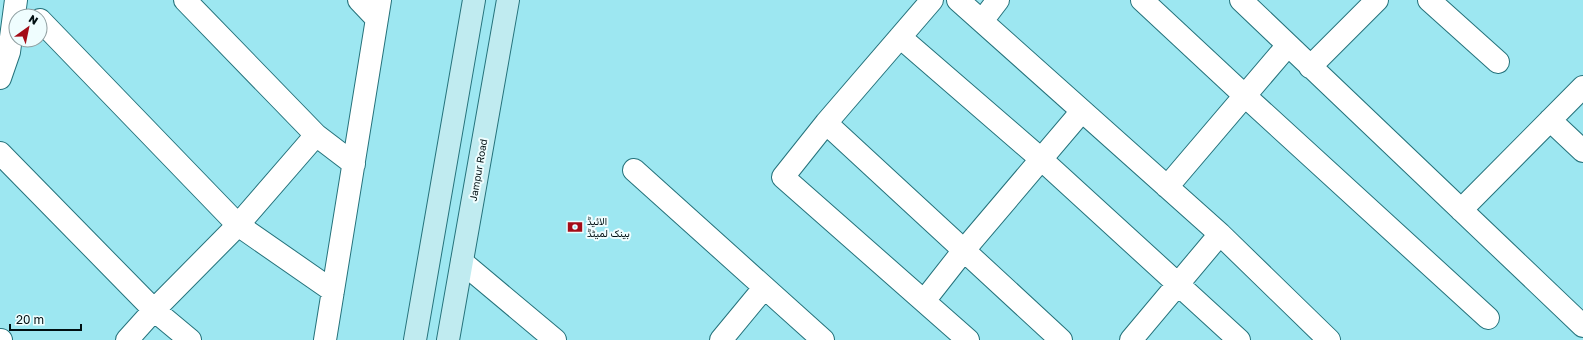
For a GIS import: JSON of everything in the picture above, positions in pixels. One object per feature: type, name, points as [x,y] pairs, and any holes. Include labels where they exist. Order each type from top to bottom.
[{"type":"main road","points":[[415,340],[474,0]]},
{"type":"main road","name":"Jampur Road","points":[[448,340],[508,0]]},
{"type":"street","points":[[0,78],[9,52],[16,0]]},
{"type":"street","points":[[21,0],[29,8]]},
{"type":"street","points":[[185,0],[316,135],[354,164]]},
{"type":"street","points":[[325,340],[379,9],[359,0]]},
{"type":"street","points":[[932,0],[826,123],[783,177],[968,340]]},
{"type":"street","points":[[958,0],[1220,234],[1329,340]]},
{"type":"street","points":[[982,21],[998,0]]},
{"type":"street","points":[[1142,0],[1488,318]]},
{"type":"street","points":[[1241,0],[1583,326]]},
{"type":"street","points":[[1310,67],[1377,0]]},
{"type":"street","points":[[1430,0],[1498,62]]},
{"type":"street","points":[[48,28],[238,225],[333,291]]},
{"type":"street","points":[[900,37],[1041,159],[1179,283],[1239,340]]},
{"type":"street","points":[[1167,187],[1288,45]]},
{"type":"street","points":[[1461,210],[1583,87]]},
{"type":"street","points":[[924,301],[964,250],[1082,111]]},
{"type":"street","points":[[1550,120],[1583,152]]},
{"type":"street","points":[[826,123],[1061,340]]},
{"type":"street","points":[[127,340],[154,310],[238,225],[316,135]]},
{"type":"street","points":[[0,153],[154,310],[190,340]]},
{"type":"street","points":[[634,170],[822,340]]},
{"type":"street","points":[[1131,340],[1220,234]]},
{"type":"street","points":[[462,262],[555,340]]},
{"type":"street","points":[[721,340],[764,288]]},
{"type":"place","name":"الائیڈ بینک لمیٹڈ","points":[[575,227]]}]
